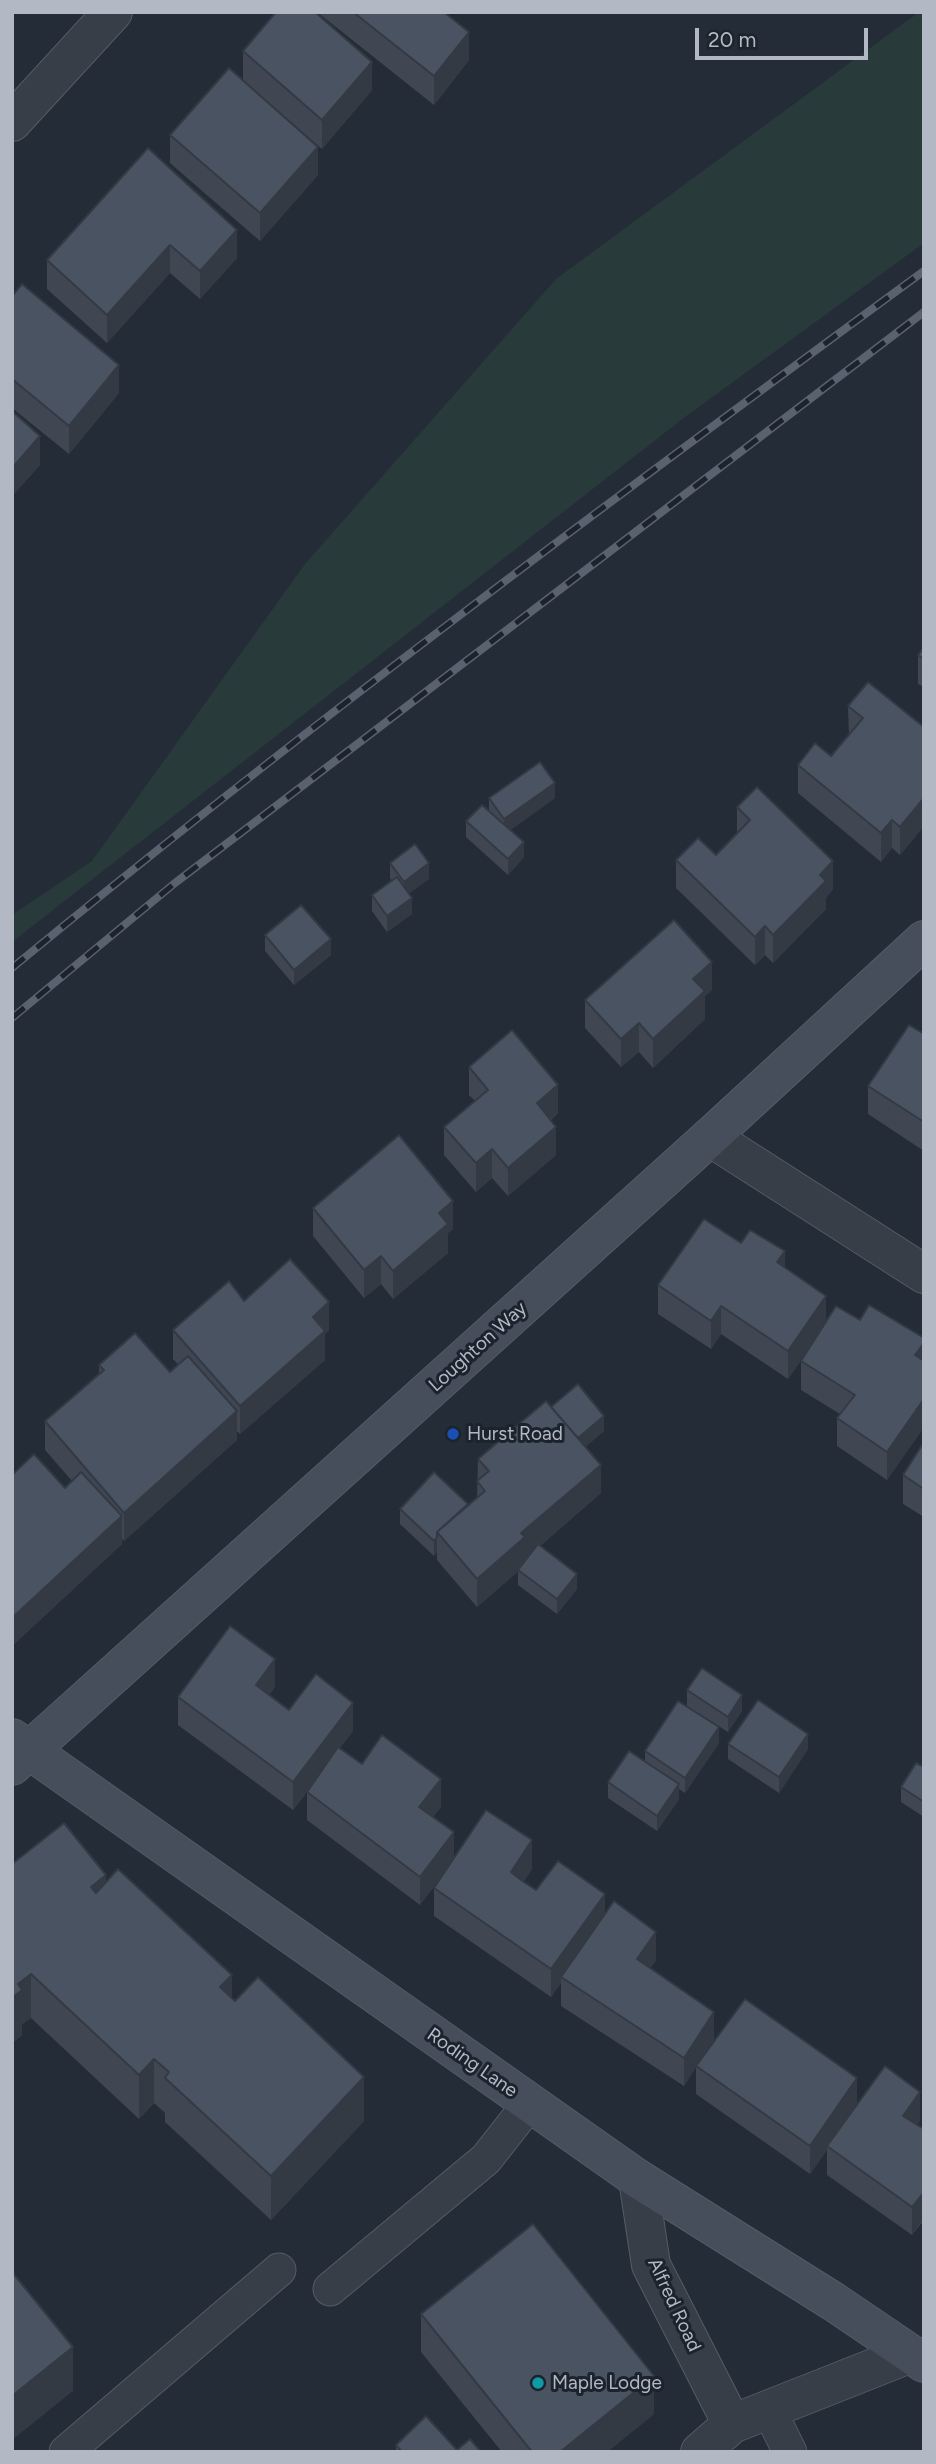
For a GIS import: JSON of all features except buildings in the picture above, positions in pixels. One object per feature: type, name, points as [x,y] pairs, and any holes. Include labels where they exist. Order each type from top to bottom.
[{"type":"street","points":[[12,122],[113,12]]},
{"type":"street","name":"Loughton Way","points":[[18,1752],[710,1137],[924,940]]},
{"type":"street","points":[[710,1137],[924,1274]]},
{"type":"street","name":"Roding Lane","points":[[18,1752],[638,2179],[834,2302],[916,2358]]},
{"type":"street","name":"Alfred Road","points":[[638,2179],[652,2264],[732,2424]]},
{"type":"street","points":[[700,2452],[732,2424],[916,2358]]},
{"type":"lane","points":[[330,2289],[486,2159],[530,2103]]},
{"type":"lane","points":[[66,2452],[279,2270]]},
{"type":"lane","points":[[769,2410],[790,2452]]},
{"type":"shaded area","points":[[919,12],[924,12],[924,243],[685,417],[12,942],[12,915],[92,861],[305,564],[556,279]]},
{"type":"railway","points":[[12,968],[349,700],[577,527],[924,271]]},
{"type":"railway","points":[[12,1018],[175,883],[924,312]]},
{"type":"place","name":"Hurst Road","points":[[453,1434]]},
{"type":"place","name":"Maple Lodge","points":[[538,2383]]}]
